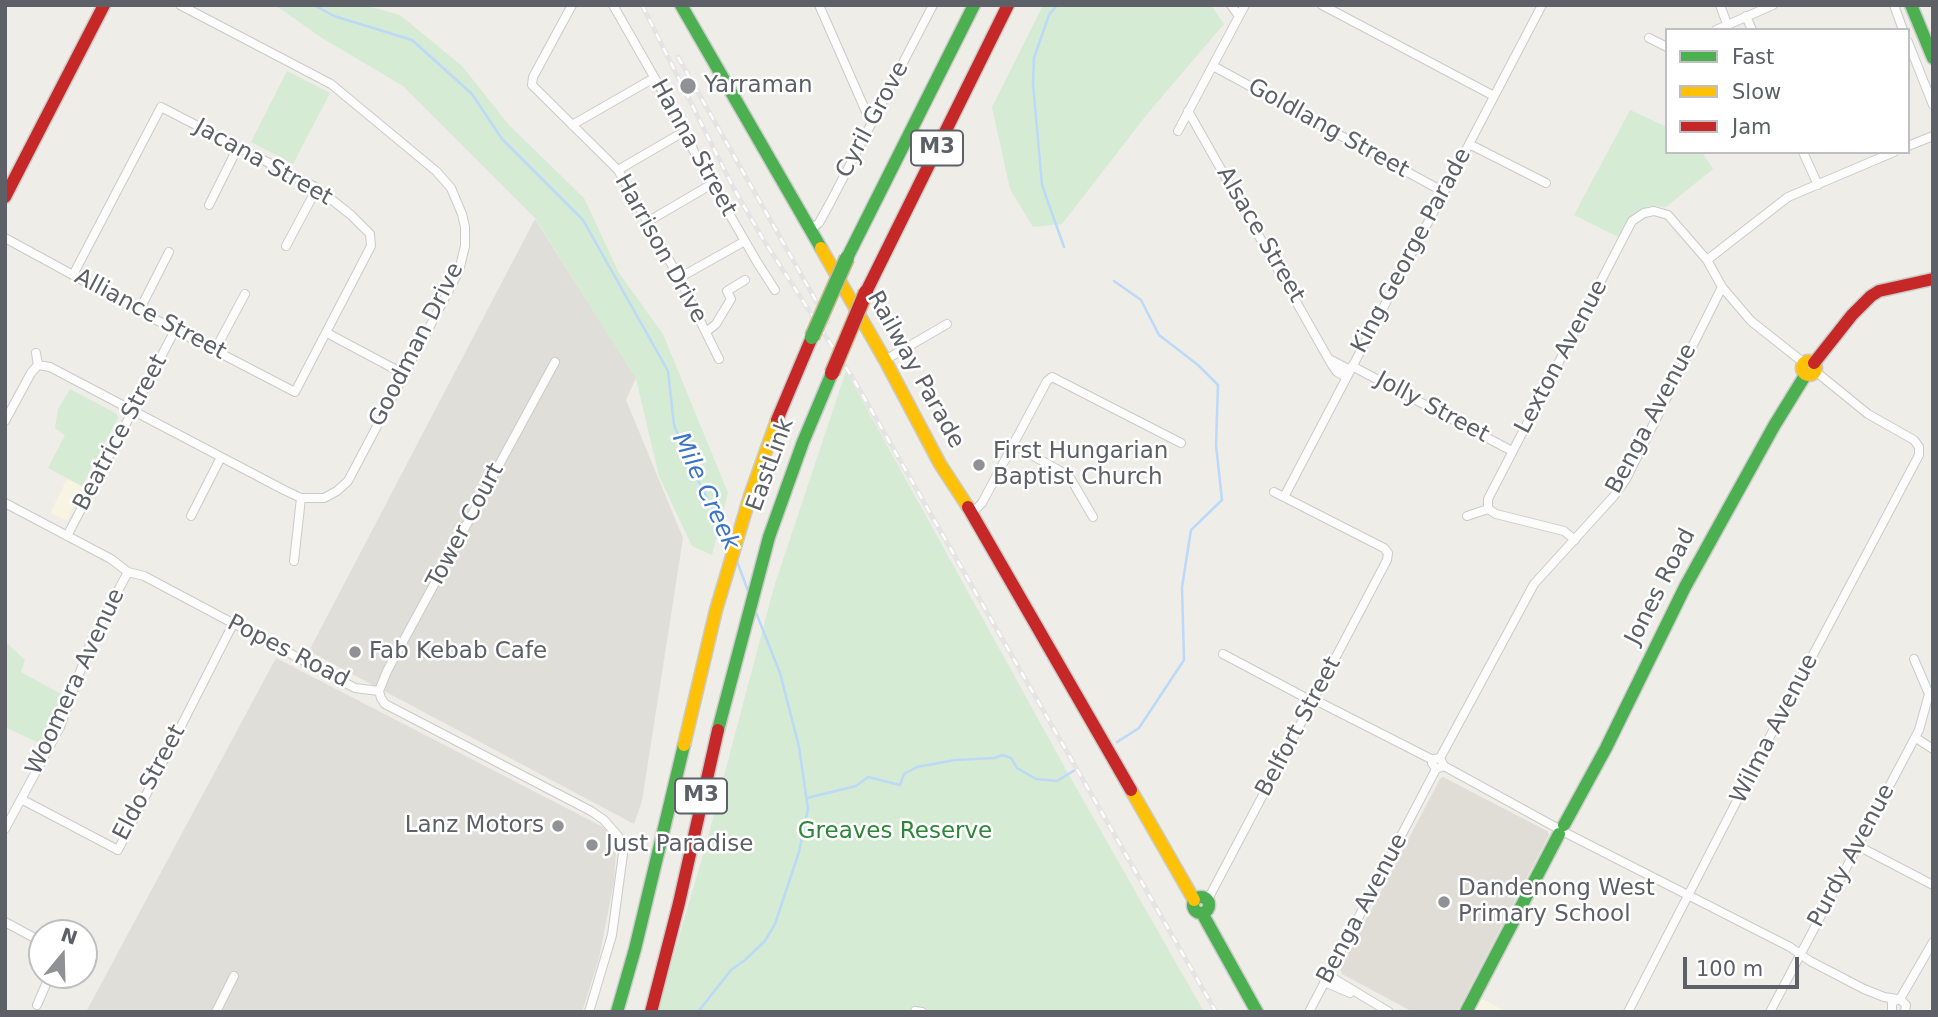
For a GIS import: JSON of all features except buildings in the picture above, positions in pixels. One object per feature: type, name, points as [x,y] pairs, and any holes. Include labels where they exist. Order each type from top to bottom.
[{"type":"main road","points":[[5,197],[104,5]]},
{"type":"main road","name":"Railway Parade","points":[[681,5],[885,360],[940,464],[972,513],[1201,905],[1257,1012]]},
{"type":"main road","name":"EastLink","points":[[617,1012],[648,897],[716,610],[751,493],[773,431],[847,258],[974,5]]},
{"type":"main road","name":"EastLink","points":[[651,1012],[679,903],[707,771],[769,537],[803,442],[866,292],[1009,5]]},
{"type":"main road","points":[[1911,5],[1933,58]]},
{"type":"main road","name":"Jones Road","points":[[1466,1012],[1606,748],[1685,587],[1774,426],[1810,368],[1852,315],[1871,296],[1933,279]]},
{"type":"street","name":"Goodman Drive","points":[[180,5],[331,84],[436,171],[451,188],[465,227],[463,258],[459,271],[348,481],[324,498],[301,498]]},
{"type":"street","name":"Harrison Drive","points":[[572,5],[533,77],[532,85],[618,170],[679,278],[719,359]]},
{"type":"street","name":"Hanna Street","points":[[613,5],[712,184],[775,290]]},
{"type":"street","points":[[819,5],[871,123]]},
{"type":"street","name":"Cyril Grove","points":[[809,231],[822,218],[933,5]]},
{"type":"street","points":[[1231,5],[1240,16]]},
{"type":"street","points":[[1178,131],[1245,5]]},
{"type":"street","points":[[1322,5],[1494,96]]},
{"type":"street","name":"King George Parade","points":[[1284,497],[1542,5]]},
{"type":"street","points":[[1720,5],[1727,24]]},
{"type":"street","points":[[1720,28],[1773,5]]},
{"type":"street","points":[[1894,5],[1902,28]]},
{"type":"street","points":[[1746,16],[1751,28]]},
{"type":"street","points":[[1649,38],[1665,46]]},
{"type":"street","points":[[1910,48],[1933,105]]},
{"type":"street","name":"Goldlang Street","points":[[1213,66],[1444,192]]},
{"type":"street","points":[[572,125],[654,78]]},
{"type":"street","name":"Jacana Street","points":[[73,275],[161,107],[317,188],[370,234],[371,246],[295,392]]},
{"type":"street","name":"Alsace Street","points":[[1188,111],[1331,359],[1349,371]]},
{"type":"street","points":[[618,170],[685,131]]},
{"type":"street","points":[[1910,145],[1933,136]]},
{"type":"street","points":[[1469,144],[1546,183]]},
{"type":"street","points":[[209,205],[238,147]]},
{"type":"street","points":[[1804,154],[1818,185]]},
{"type":"street","points":[[1810,368],[1751,321],[1722,287],[1707,260],[1788,197],[1889,154]]},
{"type":"street","points":[[648,222],[712,184]]},
{"type":"street","points":[[285,246],[317,188]]},
{"type":"street","name":"Lexton Avenue","points":[[1488,509],[1488,499],[1632,220],[1654,211],[1668,215],[1707,260]]},
{"type":"street","name":"Alliance Street","points":[[5,238],[295,392]]},
{"type":"street","points":[[679,278],[745,241]]},
{"type":"street","points":[[139,311],[169,252]]},
{"type":"street","points":[[706,332],[717,323],[732,299],[727,291],[745,280]]},
{"type":"street","name":"Benga Avenue","points":[[1309,1012],[1534,584],[1614,496],[1626,478],[1722,287]]},
{"type":"street","points":[[215,350],[245,294]]},
{"type":"street","points":[[885,360],[947,324]]},
{"type":"street","name":"Beatrice Street","points":[[68,536],[175,330]]},
{"type":"street","points":[[327,333],[404,374]]},
{"type":"street","points":[[36,353],[38,365]]},
{"type":"street","name":"Tower Court","points":[[379,691],[387,671],[555,362]]},
{"type":"street","points":[[38,365],[50,367],[301,498],[294,561]]},
{"type":"street","points":[[5,421],[38,365]]},
{"type":"street","name":"Wilma Avenue","points":[[1628,1012],[1919,456],[1919,447],[1914,440],[1868,414],[1810,368]]},
{"type":"street","name":"Jolly Street","points":[[1349,371],[1512,451]]},
{"type":"street","points":[[972,513],[982,503],[1047,381],[1052,377],[1181,443]]},
{"type":"street","points":[[1014,445],[1069,476],[1093,517]]},
{"type":"street","points":[[191,516],[220,458]]},
{"type":"street","points":[[1274,492],[1284,497]]},
{"type":"street","name":"Belfort Street","points":[[1201,905],[1387,560],[1388,553],[1384,548],[1284,497]]},
{"type":"street","name":"Popes Road","points":[[5,503],[111,559],[128,572],[144,576],[355,688],[379,691],[385,704],[604,820],[618,836],[623,854],[612,935],[589,1012]]},
{"type":"street","points":[[1467,516],[1488,509],[1496,514],[1564,531],[1575,540]]},
{"type":"street","name":"Woomera Avenue","points":[[5,829],[60,727],[92,639],[128,572]]},
{"type":"street","name":"Eldo Street","points":[[21,799],[118,849],[233,624]]},
{"type":"street","points":[[1223,654],[1438,763],[1864,989],[1902,1003],[1913,1012]]},
{"type":"street","name":"Purdy Avenue","points":[[1770,1012],[1916,738],[1929,694],[1913,659]]},
{"type":"street","points":[[1916,738],[1933,749]]},
{"type":"street","points":[[1858,846],[1933,885]]},
{"type":"street","points":[[5,922],[28,934]]},
{"type":"street","points":[[1902,1003],[1907,986],[1933,942]]},
{"type":"street","points":[[216,1012],[234,976]]},
{"type":"street","points":[[1326,979],[1389,1012]]},
{"type":"street","points":[[37,1005],[46,989]]},
{"type":"street","points":[[1864,989],[1891,1011]]},
{"type":"street","points":[[1891,1011],[1892,1002],[1902,1003]]},
{"type":"shaded area","points":[[535,219],[636,378],[626,400],[683,538],[642,801],[634,824],[309,651]]},
{"type":"shaded area","points":[[67,479],[83,487],[67,521],[50,513]]},
{"type":"shaded area","points":[[276,658],[605,828],[616,851],[614,882],[599,958],[582,1012],[86,1012]]},
{"type":"shaded area","name":"Dandenong West Primary School","points":[[1443,777],[1547,831],[1549,835],[1457,1012],[1413,1012],[1342,974],[1340,969]]},
{"type":"shaded area","points":[[1480,998],[1507,1012],[1473,1012]]},
{"type":"green space","points":[[275,5],[364,5],[400,15],[462,66],[509,125],[584,198],[619,273],[663,334],[728,493],[712,555],[692,546],[659,476],[636,379],[535,218],[403,86],[322,38]]},
{"type":"green space","points":[[1043,5],[1211,5],[1224,24],[1148,113],[1062,224],[1033,227],[1010,189],[992,107]]},
{"type":"green space","points":[[287,71],[330,93],[293,164],[251,142]]},
{"type":"green space","points":[[1630,110],[1665,126],[1665,154],[1703,154],[1713,169],[1666,207],[1648,206],[1632,216],[1620,238],[1574,215]]},
{"type":"green space","name":"Greaves Reserve","points":[[846,371],[1069,775],[1204,1012],[657,1012],[705,848],[774,587]]},
{"type":"green space","points":[[70,389],[117,414],[118,418],[82,486],[48,468],[65,435],[55,428],[58,409]]},
{"type":"green space","points":[[5,644],[25,660],[21,672],[63,695],[58,712],[41,744],[5,727]]},
{"type":"waterway","name":"Mile Creek","points":[[314,5],[334,16],[412,40],[472,94],[502,139],[583,220],[668,371],[674,425],[692,469],[730,542]]},
{"type":"waterway","points":[[1057,5],[1049,15],[1034,58],[1033,84],[1042,185],[1064,247]]},
{"type":"waterway","points":[[1114,281],[1141,300],[1159,335],[1198,365],[1218,385],[1216,445],[1222,500],[1191,530],[1182,587],[1184,660],[1139,728],[1117,742]]},
{"type":"waterway","name":"Mile Creek","points":[[737,561],[748,591]]},
{"type":"waterway","name":"Mile Creek","points":[[698,1012],[731,970],[765,941],[775,924],[799,852],[808,809],[799,747],[780,673],[755,610]]},
{"type":"waterway","points":[[807,798],[856,786],[868,777],[900,785],[904,774],[917,767],[955,760],[1003,755],[1011,758],[1017,768],[1036,779],[1057,781],[1075,770]]},
{"type":"railway","points":[[642,5],[733,187],[763,239],[854,380],[1216,1012]]},
{"type":"railway","points":[[678,57],[828,322]]},
{"type":"traffic: fast","points":[[681,5],[821,248]]},
{"type":"traffic: fast","points":[[847,258],[974,5]]},
{"type":"traffic: fast","points":[[1911,5],[1933,58]]},
{"type":"traffic: fast","points":[[812,337],[847,258]]},
{"type":"traffic: fast","points":[[718,730],[769,537],[803,442],[832,373]]},
{"type":"traffic: fast","points":[[1564,825],[1606,748],[1685,587],[1774,426],[1806,374]]},
{"type":"traffic: fast","points":[[617,1012],[635,949],[684,745]]},
{"type":"traffic: fast","points":[[1466,1012],[1559,834]]},
{"type":"traffic: fast","points":[[1201,897],[1207,899],[1209,905],[1207,911],[1201,913],[1195,911],[1193,905],[1195,899],[1201,897]]},
{"type":"traffic: fast","points":[[1202,913],[1257,1012]]},
{"type":"traffic: slow","points":[[821,248],[940,464],[968,507]]},
{"type":"traffic: slow","points":[[1809,361],[1814,363],[1816,368],[1814,373],[1809,375],[1804,373],[1802,368],[1804,363],[1809,361]]},
{"type":"traffic: slow","points":[[684,745],[716,610],[751,493],[777,420]]},
{"type":"traffic: slow","points":[[1131,790],[1194,900]]},
{"type":"traffic: jam","points":[[5,197],[104,5]]},
{"type":"traffic: jam","points":[[866,292],[1008,5]]},
{"type":"traffic: jam","points":[[1814,363],[1852,315],[1871,296],[1879,291],[1933,279]]},
{"type":"traffic: jam","points":[[832,373],[866,292]]},
{"type":"traffic: jam","points":[[777,420],[812,337]]},
{"type":"traffic: jam","points":[[968,507],[1131,790]]},
{"type":"traffic: jam","points":[[651,1012],[718,730]]},
{"type":"place","name":"Yarraman","points":[[688,86]]},
{"type":"place","name":"First Hungarian Baptist Church","points":[[979,465]]},
{"type":"place","name":"Fab Kebab Cafe","points":[[355,652]]},
{"type":"place","name":"Lanz Motors","points":[[558,826]]},
{"type":"place","name":"Just Paradise","points":[[592,845]]},
{"type":"place","name":"Dandenong West Primary School","points":[[1444,902]]}]
